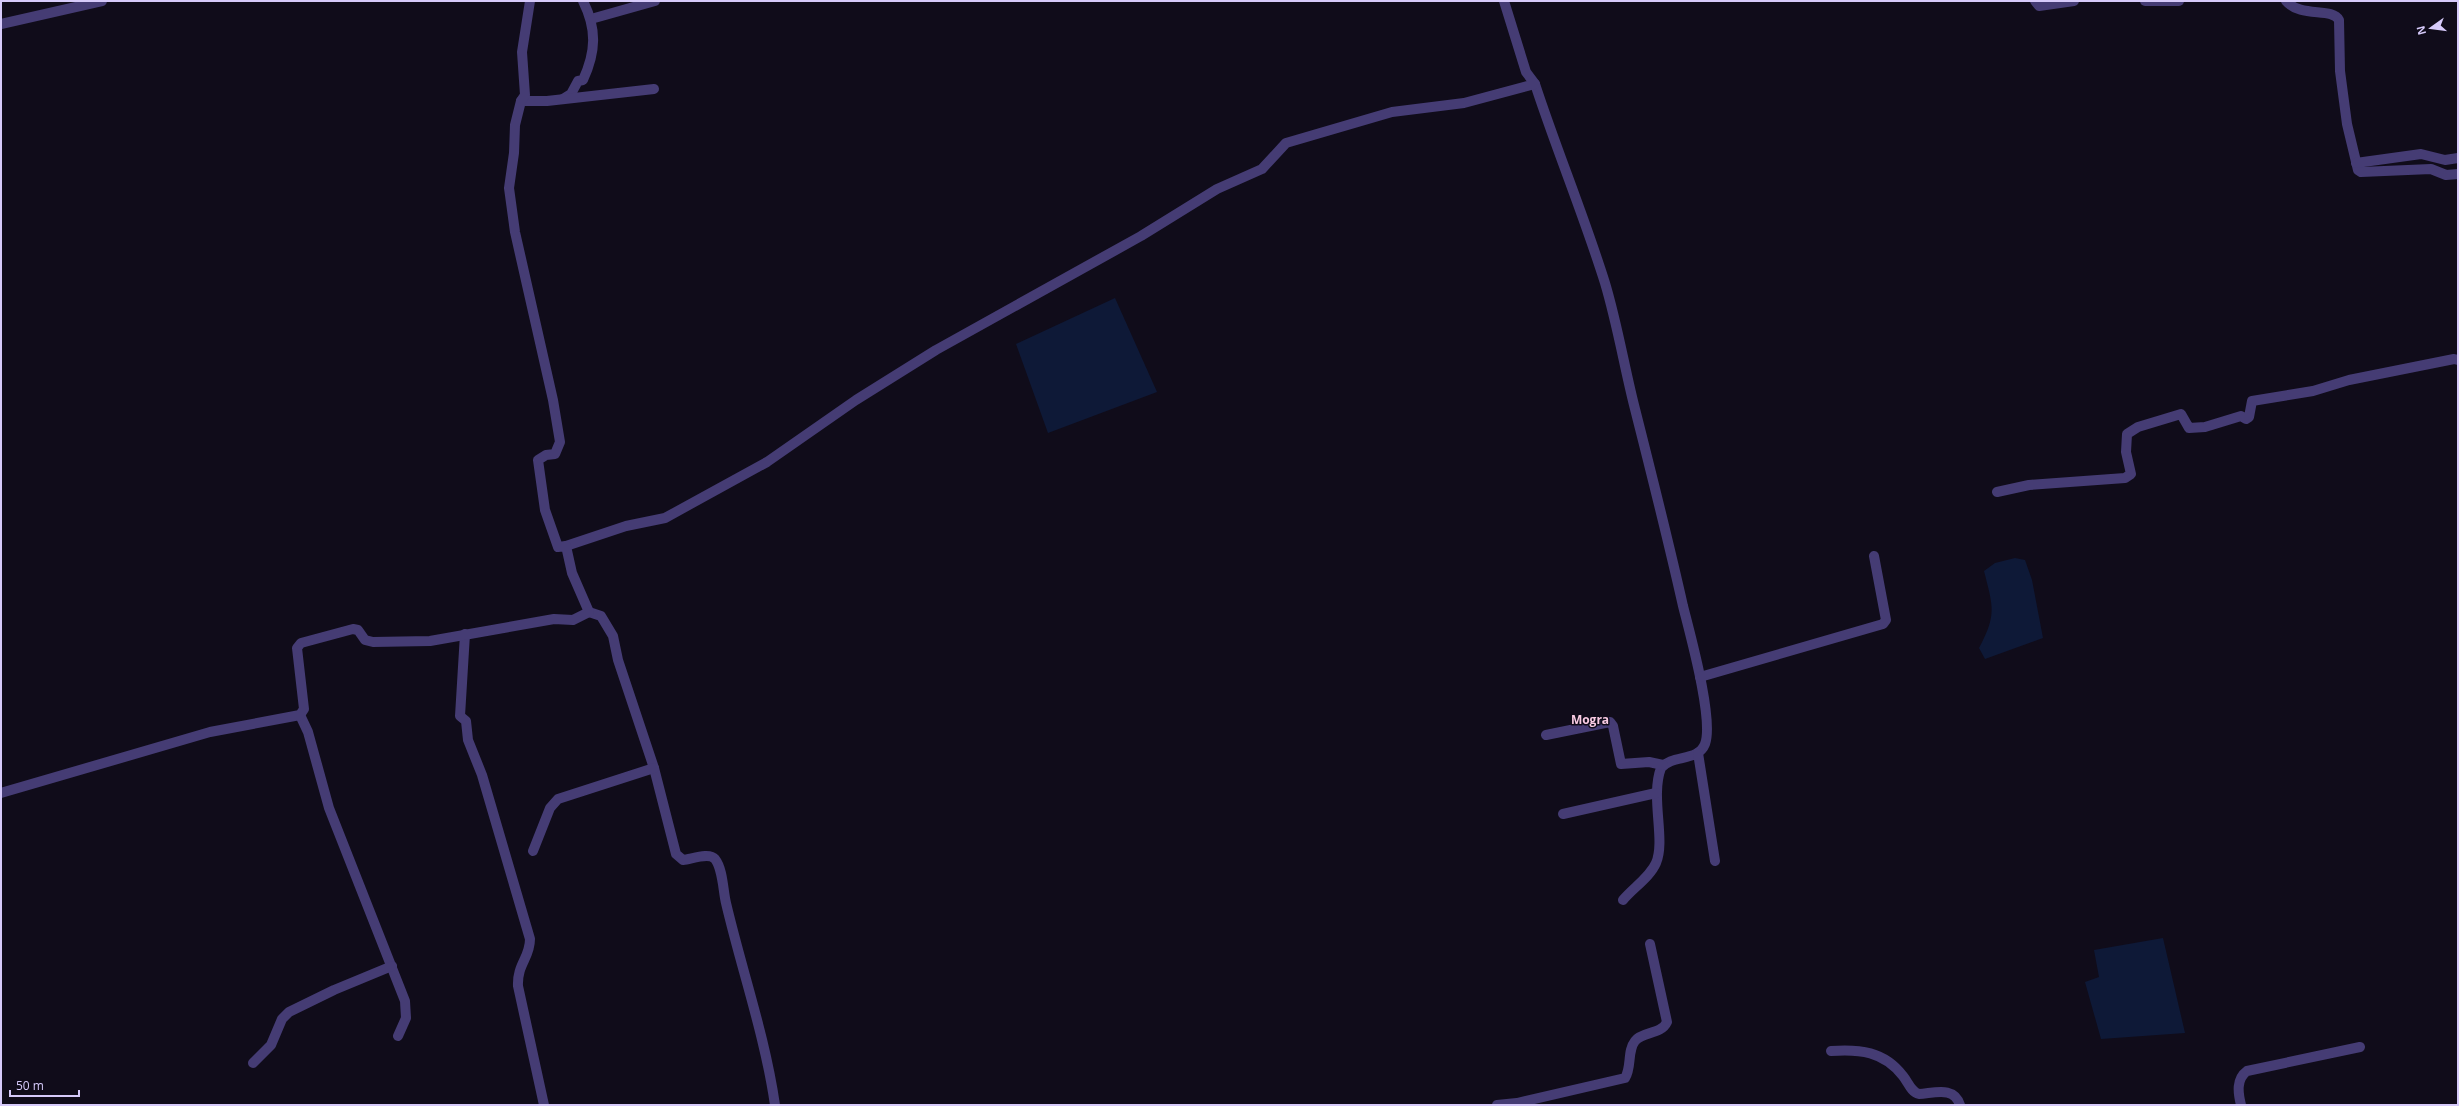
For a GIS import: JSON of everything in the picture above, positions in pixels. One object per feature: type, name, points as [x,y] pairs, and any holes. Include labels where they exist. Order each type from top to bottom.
[{"type":"street","points":[[1,24],[102,1]]},
{"type":"street","points":[[530,1],[522,52],[525,95],[521,101],[515,125],[514,153],[509,188],[515,232],[553,400],[560,442],[555,454],[546,455],[538,460],[539,474],[552,534],[558,547],[566,546],[626,526],[665,518],[767,462],[856,400],[936,350],[1141,236],[1217,189],[1262,169],[1286,143],[1392,112],[1464,103],[1535,84]]},
{"type":"street","points":[[563,98],[571,94],[578,81],[583,80],[594,49],[594,30],[583,1]]},
{"type":"street","points":[[591,19],[655,1]]},
{"type":"street","points":[[1504,1],[1526,72],[1535,84],[1578,199],[1613,312],[1634,405],[1666,526],[1700,677],[1707,737],[1705,744],[1698,753],[1664,765],[1649,762],[1621,764],[1613,726],[1610,722],[1546,735]]},
{"type":"street","points":[[2036,1],[2039,6],[2074,1]]},
{"type":"street","points":[[2145,1],[2179,1]]},
{"type":"street","points":[[2286,1],[2295,9],[2329,13],[2335,15],[2338,20],[2340,71],[2356,163],[2361,172],[2431,169],[2446,175],[2458,174]]},
{"type":"street","points":[[521,101],[654,89]]},
{"type":"street","points":[[2356,163],[2421,154],[2445,160],[2458,158]]},
{"type":"street","points":[[1997,492],[2029,485],[2125,478],[2130,474],[2126,452],[2127,434],[2138,427],[2180,414],[2189,428],[2200,428],[2241,416],[2248,418],[2252,401],[2313,391],[2349,380],[2405,367],[2454,359],[2458,360]]},
{"type":"street","points":[[566,546],[572,573],[589,612]]},
{"type":"street","points":[[1700,677],[1883,624],[1886,620],[1874,556]]},
{"type":"street","points":[[1,793],[210,732],[300,715],[304,709],[297,648],[301,643],[353,629],[358,630],[366,640],[373,642],[430,641],[554,619],[573,620],[589,612],[601,616],[613,636],[618,660],[654,768],[676,854],[683,860],[709,855],[714,858],[718,864],[726,903],[770,1070],[775,1105]]},
{"type":"street","points":[[466,634],[460,716],[466,721],[468,740],[482,775],[530,939],[529,951],[519,968],[518,986],[544,1105]]},
{"type":"street","points":[[300,715],[308,732],[329,808],[405,1001],[406,1018],[398,1036]]},
{"type":"street","points":[[1698,753],[1714,861]]},
{"type":"street","points":[[1623,900],[1653,869],[1658,859],[1656,793],[1660,772],[1664,765]]},
{"type":"street","points":[[533,851],[550,808],[558,799],[654,768]]},
{"type":"street","points":[[1563,814],[1656,793]]},
{"type":"street","points":[[1498,1105],[1524,1102],[1626,1078],[1629,1072],[1633,1043],[1639,1038],[1662,1029],[1667,1022],[1650,944]]},
{"type":"street","points":[[253,1063],[271,1045],[282,1019],[290,1012],[334,990],[392,966]]},
{"type":"street","points":[[2241,1105],[2239,1096],[2240,1079],[2247,1071],[2360,1048]]},
{"type":"street","points":[[1831,1051],[1869,1052],[1900,1071],[1914,1092],[1949,1092],[1956,1096],[1960,1105]]},
{"type":"water","points":[[1115,298],[1157,392],[1048,433],[1016,344]]},
{"type":"water","points":[[2015,558],[2025,560],[2032,580],[2043,638],[1985,659],[1979,648],[1989,627],[1992,610],[1990,593],[1984,571],[1995,563]]},
{"type":"water","points":[[2163,938],[2185,1033],[2101,1039],[2085,982],[2099,977],[2094,950]]},
{"type":"district","name":"Mogra","points":[[1590,720]]}]
